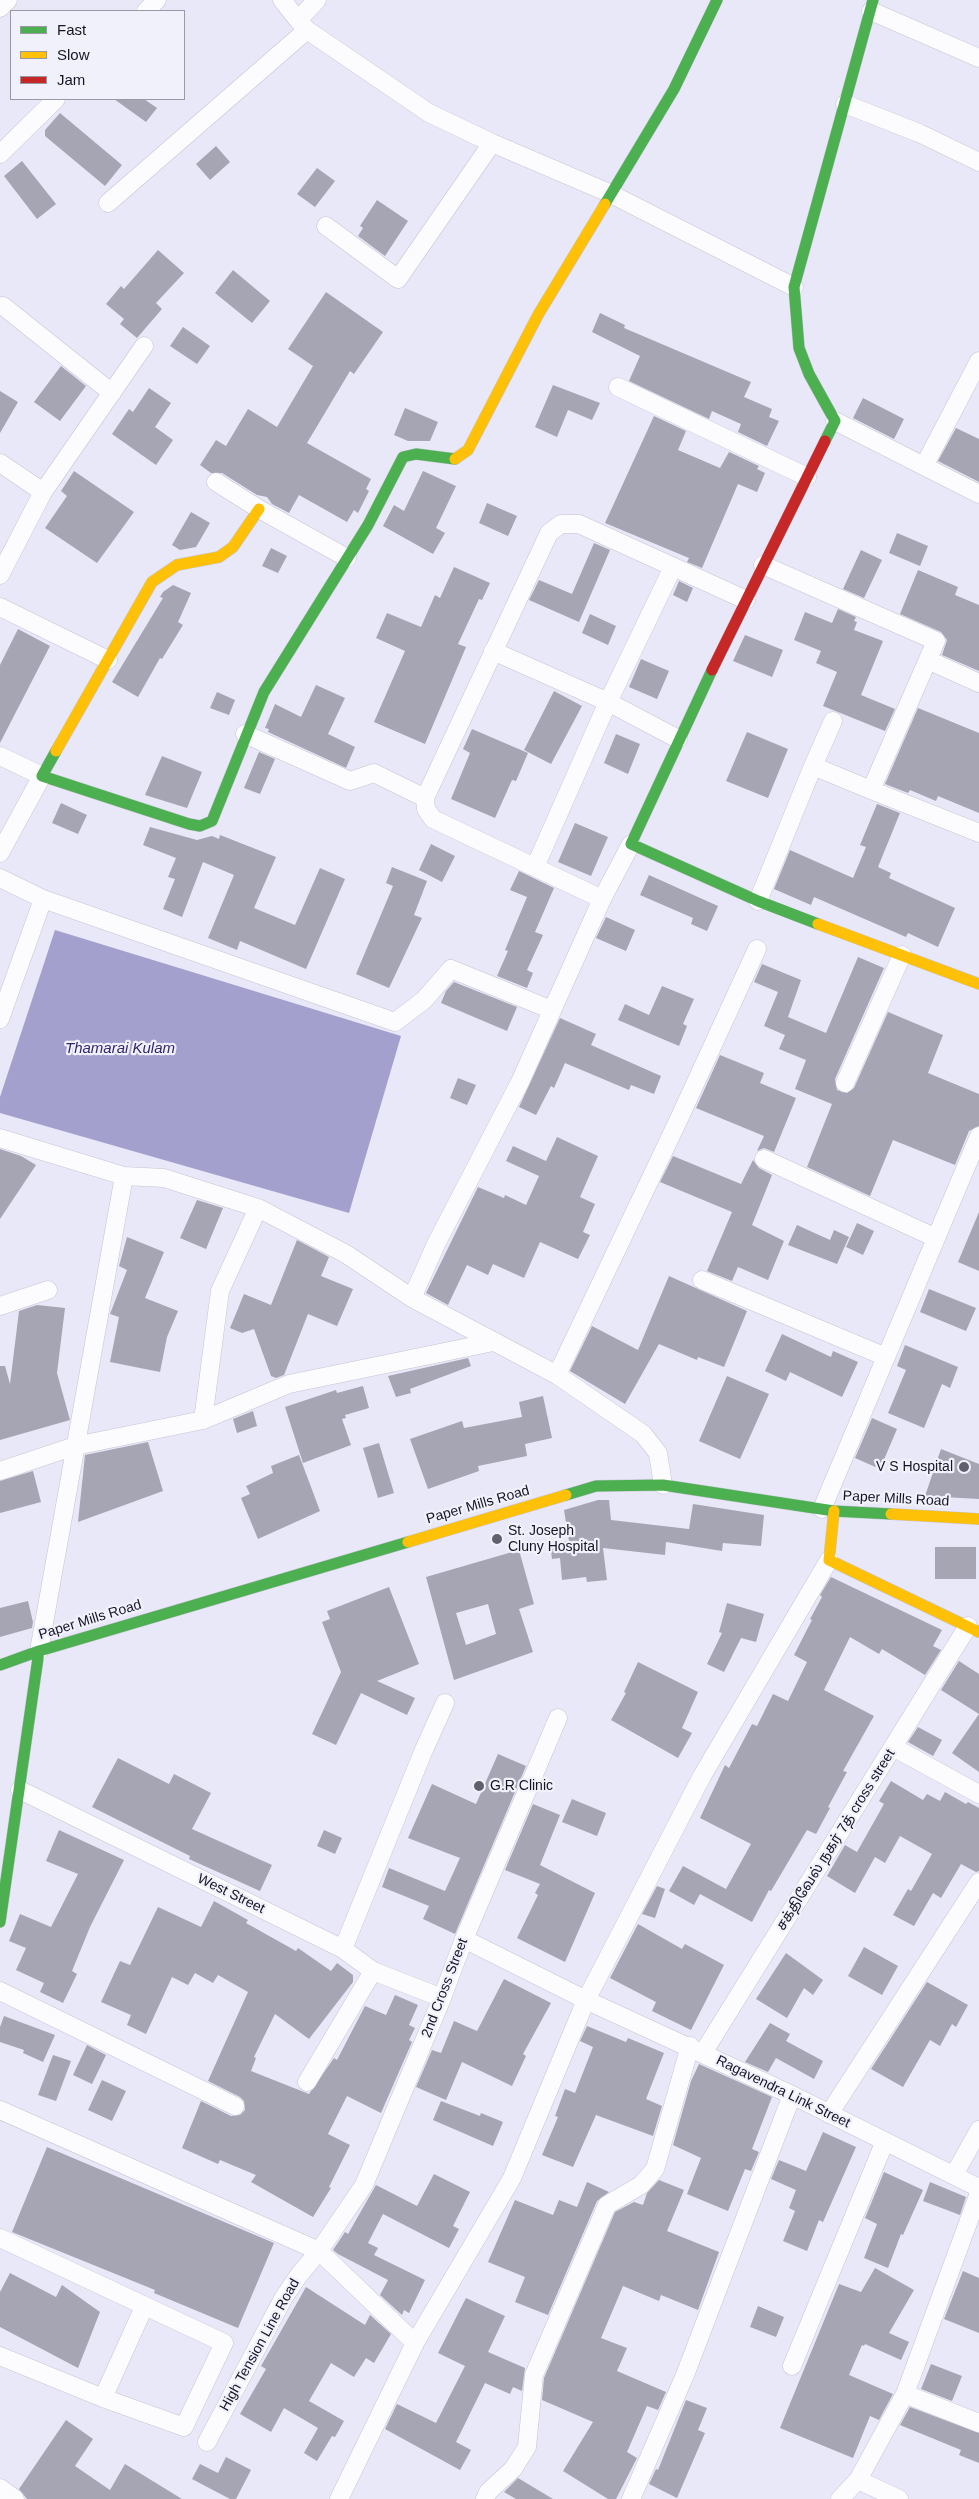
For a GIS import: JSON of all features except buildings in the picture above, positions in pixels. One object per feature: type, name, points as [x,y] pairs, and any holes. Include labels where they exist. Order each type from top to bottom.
[{"type":"street","points":[[0,8],[8,0]]},
{"type":"street","points":[[147,10],[157,0]]},
{"type":"street","points":[[282,0],[302,25],[429,113],[492,143],[609,193],[794,287]]},
{"type":"street","points":[[108,204],[302,25],[317,0]]},
{"type":"street","points":[[0,756],[42,776],[189,824],[200,826],[212,821],[245,734],[264,692],[368,525],[402,457],[416,454],[456,459],[468,450],[520,346],[609,193],[674,89],[717,0]]},
{"type":"street","points":[[979,58],[872,5],[794,287],[800,348],[809,374],[835,421],[979,494]]},
{"type":"street","points":[[1,150],[55,100]]},
{"type":"street","points":[[845,104],[919,133],[979,162]]},
{"type":"street","points":[[326,226],[398,279],[492,143]]},
{"type":"street","points":[[3,306],[112,393]]},
{"type":"street","points":[[0,575],[43,492],[144,346]]},
{"type":"street","points":[[924,466],[979,361]]},
{"type":"street","points":[[618,387],[807,477]]},
{"type":"street","points":[[412,1298],[437,1242],[520,1082],[602,899],[631,844],[678,739],[835,421]]},
{"type":"street","points":[[0,463],[43,492]]},
{"type":"street","points":[[216,482],[258,509],[347,558]]},
{"type":"street","points":[[0,853],[152,582],[177,565],[219,557],[233,547],[258,509]]},
{"type":"street","points":[[602,899],[433,819],[426,809],[425,798],[549,533],[562,524],[579,524],[746,600]]},
{"type":"street","points":[[763,565],[936,641],[871,790]]},
{"type":"street","points":[[535,867],[608,702],[673,567]]},
{"type":"street","points":[[0,607],[108,660]]},
{"type":"street","points":[[494,651],[608,702],[678,739]]},
{"type":"street","points":[[928,660],[979,682]]},
{"type":"street","points":[[758,901],[833,721]]},
{"type":"street","points":[[245,734],[350,782],[374,773],[425,798]]},
{"type":"street","points":[[813,766],[979,833]]},
{"type":"street","points":[[631,844],[758,901],[979,984]]},
{"type":"street","points":[[0,878],[43,899],[395,1022],[424,1000],[451,969],[552,1010]]},
{"type":"street","points":[[0,1019],[43,899]]},
{"type":"street","points":[[557,1375],[678,1121],[756,949]]},
{"type":"street","points":[[844,1083],[902,956]]},
{"type":"street","points":[[339,2499],[415,2343],[512,2178],[586,2000],[702,1776],[829,1560],[828,1510],[886,1357],[979,1136]]},
{"type":"street","points":[[0,1138],[124,1176],[164,1178],[258,1208],[346,1254],[412,1298],[557,1375],[642,1434],[658,1453],[663,1485]]},
{"type":"street","points":[[764,1158],[936,1238]]},
{"type":"street","points":[[0,1922],[7,1825],[20,1790],[39,1651],[124,1176]]},
{"type":"street","points":[[203,1420],[220,1292],[258,1208]]},
{"type":"street","points":[[702,1280],[886,1357]]},
{"type":"street","points":[[0,1306],[48,1290]]},
{"type":"street","points":[[0,1472],[76,1446],[203,1420],[289,1384],[493,1342]]},
{"type":"street","name":"Paper Mills Road","points":[[0,1665],[39,1651],[596,1486],[663,1485],[828,1510],[979,1519]]},
{"type":"street","points":[[829,1560],[974,1629]]},
{"type":"street","name":"சக்திவேல் நகர் 7த் cross street","points":[[485,2499],[488,2492],[513,2470],[527,2447],[534,2375],[607,2205],[641,2185],[654,2169],[697,2050],[893,1747],[974,1629]]},
{"type":"street","points":[[343,1950],[423,1752],[445,1703]]},
{"type":"street","name":"2nd Cross Street","points":[[319,2251],[364,2185],[442,1998],[464,1939],[558,1718]]},
{"type":"street","points":[[893,1747],[979,1794]]},
{"type":"street","name":"West Street","points":[[20,1790],[343,1950],[373,1971],[442,1998]]},
{"type":"street","points":[[830,2114],[979,1882]]},
{"type":"street","name":"Ragavendra Link Street","points":[[464,1939],[586,2000],[792,2095],[979,2188]]},
{"type":"street","points":[[306,2082],[373,1971]]},
{"type":"street","points":[[0,1991],[235,2106]]},
{"type":"street","points":[[631,2499],[684,2375],[792,2095]]},
{"type":"street","points":[[0,2110],[319,2251],[415,2343]]},
{"type":"street","points":[[954,2175],[979,2130]]},
{"type":"street","points":[[792,2366],[885,2141]]},
{"type":"street","points":[[840,2499],[858,2480],[905,2394],[979,2193]]},
{"type":"street","points":[[0,2238],[224,2343],[184,2427],[103,2398],[0,2356]]},
{"type":"street","name":"High Tension Line Road","points":[[207,2442],[284,2297],[319,2251]]},
{"type":"street","points":[[103,2398],[144,2307]]},
{"type":"street","points":[[905,2394],[979,2423]]},
{"type":"street","points":[[858,2480],[900,2499]]},
{"type":"street","points":[[0,2488],[15,2499]]},
{"type":"water","name":"Thamarai Kulam","points":[[55,930],[401,1036],[349,1213],[0,1113],[0,1097]]},
{"type":"traffic: fast","points":[[605,204],[674,89],[717,0]]},
{"type":"traffic: fast","points":[[825,441],[835,421],[809,374],[799,348],[794,287],[873,0]]},
{"type":"traffic: fast","points":[[56,751],[42,776],[189,824],[200,826],[212,821],[264,692],[368,525],[403,457],[416,454],[455,459]]},
{"type":"traffic: fast","points":[[712,670],[631,844],[758,901],[818,924]]},
{"type":"traffic: fast","points":[[566,1495],[596,1486],[663,1485],[834,1511],[891,1514]]},
{"type":"traffic: fast","points":[[0,1665],[39,1651],[408,1542]]},
{"type":"traffic: fast","points":[[0,1922],[39,1651]]},
{"type":"traffic: slow","points":[[455,459],[468,450],[538,315],[605,204]]},
{"type":"traffic: slow","points":[[56,751],[152,582],[177,565],[219,557],[233,547],[259,509]]},
{"type":"traffic: slow","points":[[818,924],[979,984]]},
{"type":"traffic: slow","points":[[408,1542],[566,1495]]},
{"type":"traffic: slow","points":[[834,1511],[829,1560],[979,1632]]},
{"type":"traffic: slow","points":[[891,1514],[979,1519]]},
{"type":"traffic: jam","points":[[712,670],[825,441]]},
{"type":"place","name":"V S Hospital","points":[[964,1467]]},
{"type":"place","name":"St. Joseph Cluny Hospital","points":[[497,1539]]},
{"type":"place","name":"G.R Clinic","points":[[479,1786]]}]
